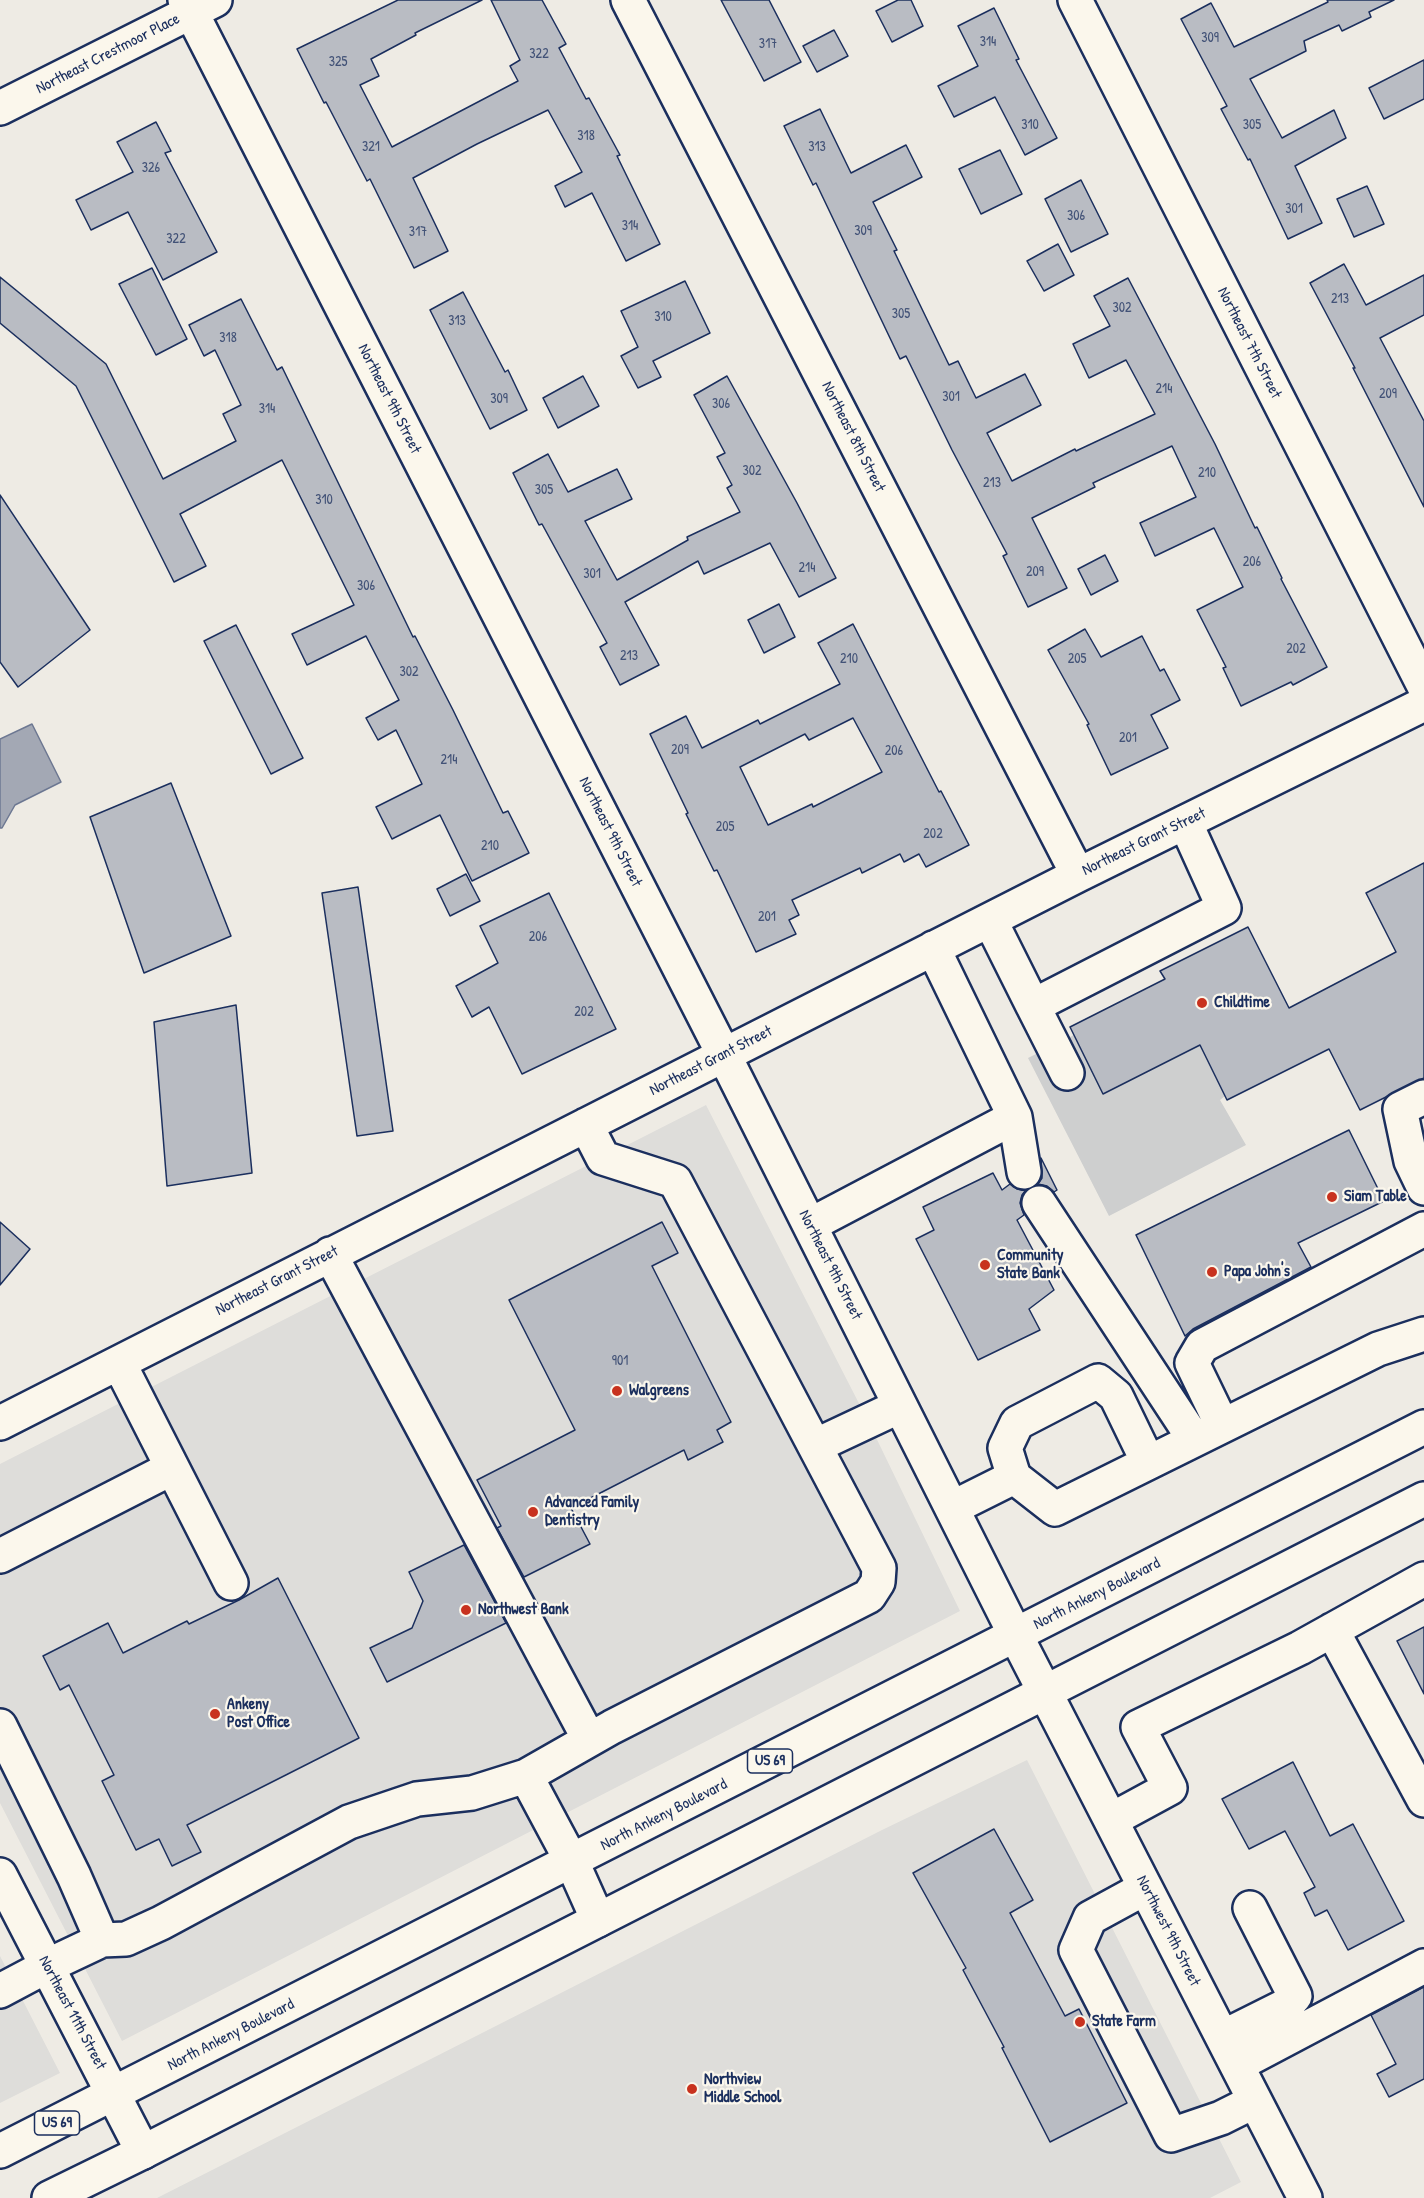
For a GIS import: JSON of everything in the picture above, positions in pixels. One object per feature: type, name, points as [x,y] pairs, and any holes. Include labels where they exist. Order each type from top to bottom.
[{"type":"street","name":"Northeast 8th Street","points":[[628,0],[1078,874]]},
{"type":"street","name":"Northeast 7th Street","points":[[1075,0],[1424,686]]},
{"type":"street","name":"Northeast Crestmoor Place","points":[[0,108],[197,4]]},
{"type":"street","name":"Northeast 9th Street","points":[[197,4],[1038,1678]]},
{"type":"street","name":"Northeast Grant Street","points":[[0,1424],[1078,874],[1424,704]]},
{"type":"street","points":[[1033,1006],[1224,908],[1185,822]]},
{"type":"street","points":[[990,920],[1067,1073]]},
{"type":"street","points":[[933,948],[1015,1117],[1024,1172]]},
{"type":"street","points":[[1424,1097],[1400,1109],[1411,1161],[1424,1188]]},
{"type":"street","points":[[810,1225],[1015,1117]]},
{"type":"street","points":[[0,1992],[47,1966],[102,1940],[126,1939],[161,1923],[349,1822],[417,1798],[472,1793],[526,1776],[589,1740],[869,1596],[878,1582],[879,1568],[675,1181],[603,1158],[586,1125]]},
{"type":"street","points":[[1039,1203],[1208,1432]]},
{"type":"street","points":[[1208,1432],[1192,1363],[1202,1347],[1424,1229]]},
{"type":"street","points":[[330,1254],[589,1740]]},
{"type":"street","points":[[1148,1462],[1116,1396],[1098,1381],[1017,1423],[1005,1448],[1014,1478],[1055,1509],[1378,1349],[1424,1334]]},
{"type":"street","points":[[118,1363],[231,1583]]},
{"type":"street","points":[[815,1446],[900,1406]]},
{"type":"street","name":"North Ankeny Boulevard","points":[[0,2151],[1424,1427]]},
{"type":"street","points":[[0,1556],[171,1468]]},
{"type":"street","points":[[952,1508],[1014,1478]]},
{"type":"street","points":[[49,2198],[598,1920],[1038,1678],[1424,1499]]},
{"type":"street","points":[[1111,1820],[1170,1788],[1138,1726],[1332,1630],[1424,1579]]},
{"type":"street","points":[[1332,1630],[1424,1800]]},
{"type":"street","name":"Northwest 9th Street","points":[[1038,1678],[1305,2198]]},
{"type":"street","points":[[0,1726],[74,1875],[102,1940]]},
{"type":"street","points":[[526,1776],[572,1862],[598,1920]]},
{"type":"street","name":"Northeast 11th Street","points":[[0,1875],[143,2152]]},
{"type":"street","points":[[1145,1887],[1090,1918],[1076,1950],[1155,2104],[1171,2135],[1221,2118],[1255,2101]]},
{"type":"street","points":[[1230,2051],[1295,1996],[1250,1908]]},
{"type":"street","points":[[1230,2051],[1424,1966]]},
{"type":"shaded area","points":[[32,724],[61,782],[15,805],[0,828],[0,739]]},
{"type":"shaded area","points":[[1074,1035],[1104,1094],[1200,1045],[1225,1096],[1220,1100],[1246,1145],[1109,1216],[1028,1058]]},
{"type":"shaded area","points":[[706,1105],[868,1421],[960,1611],[122,2041],[0,1803],[0,1464]]},
{"type":"shaded area","name":"Northview Middle School","points":[[1027,1760],[1241,2182],[1210,2198],[157,2198],[882,1830]]},
{"type":"shaded area","points":[[0,1956],[60,2073],[0,2103]]},
{"type":"building","points":[[398,0],[482,0],[415,33],[416,35],[371,59],[379,76],[360,85],[392,147],[518,81],[510,66],[520,60],[491,0],[542,0],[566,44],[559,48],[586,99],[589,98],[620,155],[617,156],[660,244],[626,261],[592,193],[565,207],[555,186],[582,172],[548,110],[413,178],[448,251],[414,268],[370,179],[367,181],[297,49]]},
{"type":"building","points":[[721,0],[769,0],[801,62],[764,81]]},
{"type":"building","points":[[898,0],[911,0],[923,26],[892,42],[876,11]]},
{"type":"building","points":[[1327,0],[1394,0],[1369,12],[1371,17],[1342,31],[1339,25],[1304,41],[1306,51],[1250,79],[1282,138],[1334,110],[1346,138],[1295,166],[1322,223],[1288,239],[1250,159],[1248,160],[1221,109],[1227,106],[1181,19],[1211,3],[1234,47],[1328,2]]},
{"type":"building","points":[[994,8],[1019,59],[1016,60],[1057,138],[1025,155],[995,97],[954,117],[938,86],[978,66],[958,26]]},
{"type":"building","points":[[834,30],[848,56],[817,72],[803,46]]},
{"type":"building","points":[[1424,60],[1424,99],[1384,119],[1369,88]]},
{"type":"building","points":[[820,109],[851,173],[906,145],[922,177],[873,202],[949,365],[958,361],[976,398],[1025,374],[1041,405],[987,433],[1012,481],[1075,449],[1076,451],[1155,414],[1126,360],[1089,378],[1073,344],[1110,326],[1094,296],[1128,278],[1215,444],[1255,528],[1257,527],[1327,667],[1293,685],[1291,682],[1241,706],[1223,668],[1226,667],[1197,610],[1243,587],[1214,528],[1155,556],[1140,523],[1196,497],[1172,446],[1093,483],[1095,487],[1032,518],[1067,588],[1028,607],[1003,556],[1007,554],[906,356],[900,359],[816,183],[813,185],[784,126]]},
{"type":"building","points":[[156,122],[171,151],[165,153],[217,252],[163,280],[128,212],[91,230],[76,200],[133,172],[117,142]]},
{"type":"building","points":[[1000,150],[1022,194],[981,214],[959,169]]},
{"type":"building","points":[[1081,180],[1108,234],[1071,252],[1045,199]]},
{"type":"building","points":[[1367,186],[1384,224],[1354,237],[1337,199]]},
{"type":"building","points":[[1058,244],[1074,275],[1044,291],[1027,261]]},
{"type":"building","points":[[1344,264],[1366,305],[1424,275],[1424,315],[1380,338],[1424,421],[1424,507],[1310,283]]},
{"type":"building","points":[[152,268],[187,339],[156,355],[119,284]]},
{"type":"building","points":[[0,277],[106,364],[163,479],[236,441],[223,414],[241,405],[215,350],[204,356],[189,325],[241,299],[277,370],[282,367],[413,637],[415,636],[453,710],[503,813],[508,811],[529,853],[472,881],[440,815],[392,839],[376,807],[422,784],[396,730],[378,740],[366,718],[399,700],[366,636],[307,665],[292,634],[354,605],[282,460],[180,514],[206,566],[174,582],[76,386],[0,323]]},
{"type":"building","points":[[685,281],[710,333],[653,361],[661,377],[638,388],[621,356],[638,347],[621,311]]},
{"type":"building","points":[[463,292],[505,372],[508,370],[527,410],[490,429],[430,310]]},
{"type":"building","points":[[583,376],[599,406],[558,428],[543,398]]},
{"type":"building","points":[[727,376],[836,578],[799,597],[770,543],[704,574],[698,561],[625,602],[659,665],[620,685],[600,647],[607,643],[542,524],[539,525],[513,473],[548,454],[568,492],[617,469],[632,499],[585,521],[617,580],[688,540],[687,537],[740,512],[727,488],[732,485],[717,457],[725,453],[694,395]]},
{"type":"building","points":[[0,495],[90,630],[18,687],[0,662]]},
{"type":"building","points":[[1105,555],[1118,581],[1091,595],[1078,569]]},
{"type":"building","points":[[779,604],[795,637],[764,653],[748,620]]},
{"type":"building","points":[[853,624],[939,792],[941,791],[969,845],[926,867],[919,854],[904,862],[900,854],[862,873],[860,868],[792,900],[799,915],[789,920],[796,934],[756,952],[717,870],[714,871],[686,814],[688,813],[650,734],[686,716],[702,748],[758,720],[760,724],[840,684],[818,643]],"holes":[[[853,718],[882,772],[813,807],[812,804],[768,825],[740,767],[805,734],[809,740]]]},
{"type":"building","points":[[236,625],[303,758],[271,774],[204,641]]},
{"type":"building","points":[[1085,629],[1101,657],[1142,636],[1160,671],[1164,669],[1180,700],[1151,715],[1168,748],[1111,775],[1087,725],[1089,724],[1048,650]]},
{"type":"building","points":[[171,783],[231,936],[144,973],[90,817]]},
{"type":"building","points":[[1424,863],[1424,1078],[1360,1110],[1329,1049],[1227,1100],[1200,1045],[1103,1094],[1070,1027],[1165,979],[1160,971],[1248,927],[1289,1008],[1396,952],[1366,893]]},
{"type":"building","points":[[466,874],[480,901],[450,916],[437,889]]},
{"type":"building","points":[[358,887],[393,1131],[357,1136],[322,893]]},
{"type":"building","points":[[549,893],[616,1029],[522,1074],[489,1007],[472,1017],[456,986],[498,963],[480,926]]},
{"type":"building","points":[[236,1005],[252,1173],[167,1186],[154,1022]]},
{"type":"building","points":[[1349,1130],[1384,1201],[1298,1243],[1311,1267],[1193,1329],[1185,1336],[1136,1235]]},
{"type":"building","points":[[1041,1158],[1057,1190],[1054,1192],[1047,1186],[1038,1184],[1042,1178]]},
{"type":"building","name":"Community State Bank","points":[[993,1173],[1002,1190],[1010,1184],[1017,1189],[1026,1190],[1020,1203],[1024,1215],[1017,1220],[1054,1290],[1029,1309],[1040,1330],[978,1360],[916,1239],[934,1230],[923,1207]]},
{"type":"building","points":[[0,1222],[30,1249],[0,1285]]},
{"type":"building","name":"Walgreens","points":[[662,1222],[678,1253],[652,1266],[731,1422],[717,1430],[723,1442],[688,1460],[684,1450],[571,1508],[590,1544],[524,1577],[497,1528],[501,1526],[477,1480],[575,1430],[509,1300]]},
{"type":"building","name":"Northwest Bank","points":[[464,1545],[506,1623],[387,1682],[370,1648],[412,1628],[423,1601],[409,1572]]},
{"type":"building","name":"Ankeny Post Office","points":[[278,1578],[359,1738],[187,1825],[201,1852],[172,1866],[159,1839],[136,1850],[102,1781],[114,1775],[69,1685],[60,1690],[43,1656],[108,1623],[123,1653],[187,1621],[189,1624],[239,1600]]},
{"type":"building","points":[[1424,1627],[1424,1694],[1397,1641]]},
{"type":"building","points":[[1293,1762],[1330,1836],[1353,1824],[1404,1921],[1348,1950],[1327,1910],[1315,1916],[1304,1893],[1315,1887],[1285,1831],[1249,1849],[1222,1799]]},
{"type":"building","points":[[994,1829],[1033,1900],[1010,1913],[1065,2016],[1079,2009],[1127,2103],[1050,2142],[1002,2048],[1004,2047],[963,1970],[966,1968],[913,1873]]},
{"type":"building","points":[[1424,1987],[1424,2079],[1389,2097],[1377,2074],[1396,2064],[1371,2015]]},
{"type":"place","name":"Childtime","points":[[1202,1003]]},
{"type":"place","name":"Siam Table","points":[[1332,1197]]},
{"type":"place","name":"Community State Bank","points":[[985,1265]]},
{"type":"place","name":"Papa John's","points":[[1212,1272]]},
{"type":"place","name":"Walgreens","points":[[617,1391]]},
{"type":"place","name":"Advanced Family Dentistry","points":[[533,1512]]},
{"type":"place","name":"Northwest Bank","points":[[466,1610]]},
{"type":"place","name":"Ankeny Post Office","points":[[215,1714]]},
{"type":"place","name":"State Farm","points":[[1080,2022]]},
{"type":"place","name":"Northview Middle School","points":[[692,2089]]}]
